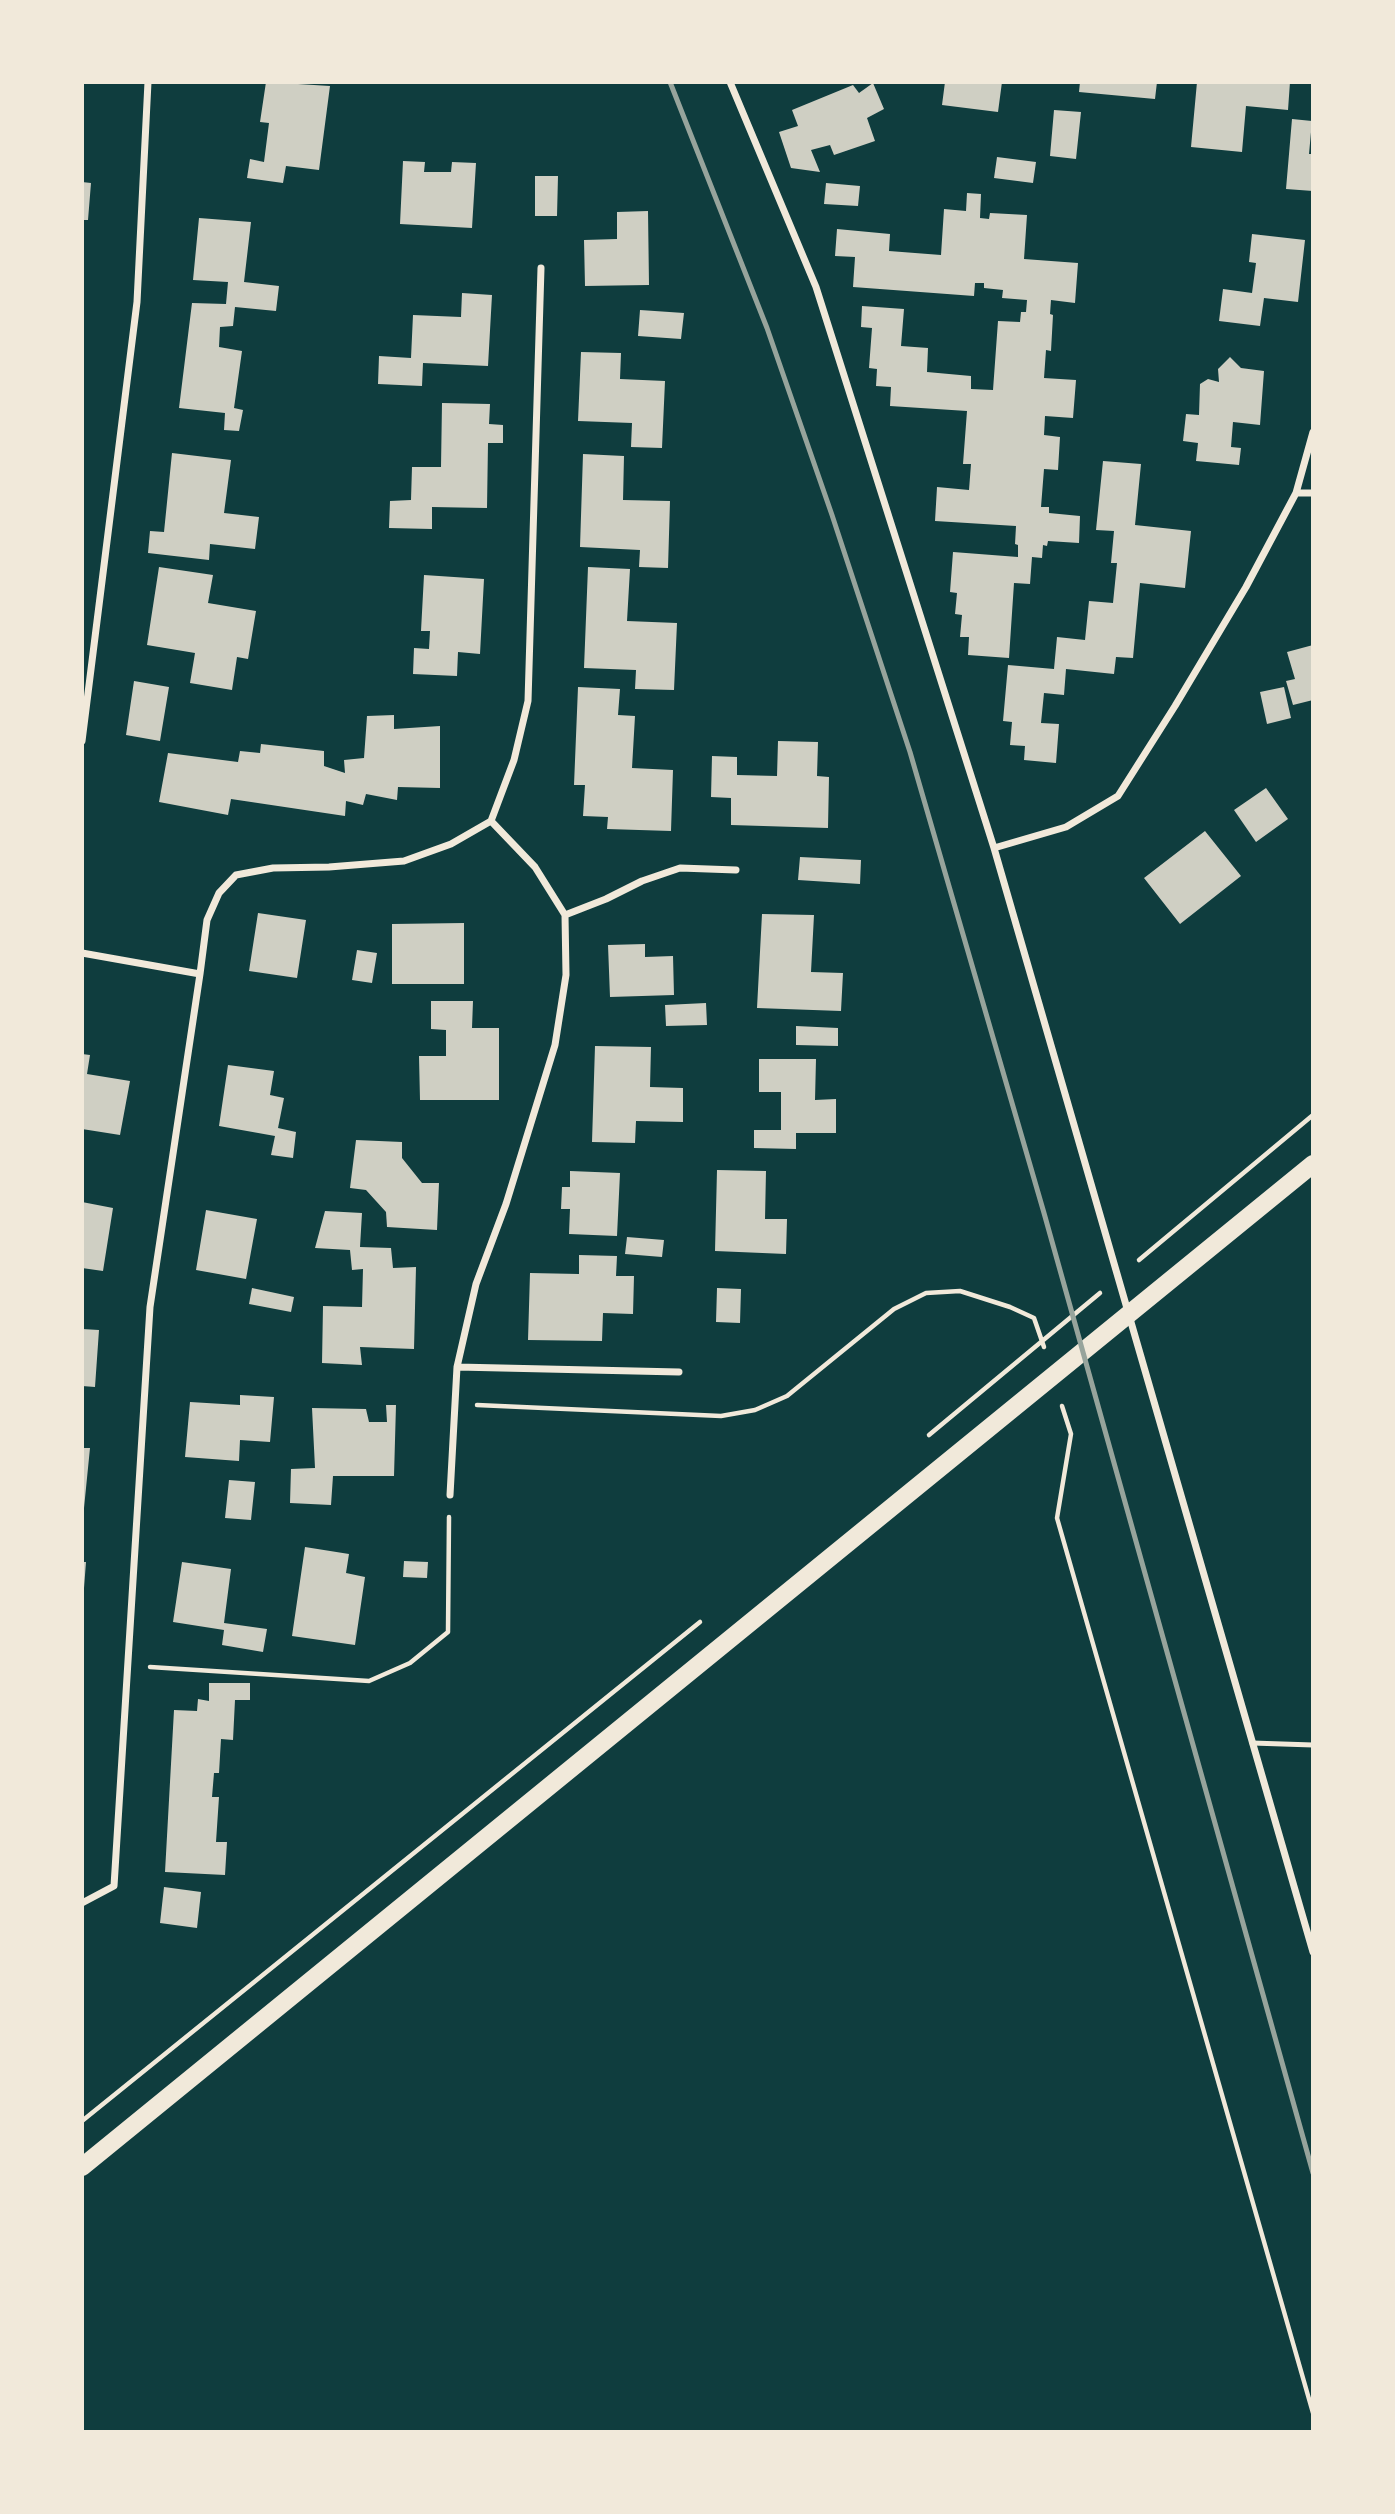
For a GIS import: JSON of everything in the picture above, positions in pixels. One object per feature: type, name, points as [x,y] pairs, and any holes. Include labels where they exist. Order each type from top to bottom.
[{"type":"main road","points":[[82,2166],[1313,1164]]},
{"type":"street","points":[[82,741],[137,302],[148,82]]},
{"type":"street","points":[[730,82],[816,287],[994,848],[1313,1952]]},
{"type":"street","points":[[82,1903],[114,1886],[150,1307],[207,920],[219,893],[236,875],[273,868],[404,861],[451,844],[491,821],[514,760],[528,701],[541,268]]},
{"type":"street","points":[[994,848],[1066,827],[1118,796],[1246,587],[1296,493],[1313,432]]},
{"type":"street","points":[[1296,493],[1313,493]]},
{"type":"street","points":[[450,1495],[457,1367],[477,1284],[506,1205],[555,1045],[566,975],[565,915],[535,867],[491,821]]},
{"type":"street","points":[[565,915],[642,881],[680,868],[736,870]]},
{"type":"street","points":[[82,953],[200,974]]},
{"type":"street","points":[[457,1367],[680,1371]]},
{"type":"lane","points":[[1252,1743],[1313,1745]]},
{"type":"path","points":[[1132,1266],[1313,1115]]},
{"type":"path","points":[[454,1404],[721,1416],[755,1410],[787,1396],[894,1309],[926,1293],[960,1291],[1010,1307]]},
{"type":"path","points":[[921,1442],[1100,1292]]},
{"type":"path","points":[[128,1666],[369,1681],[410,1663],[448,1632],[450,1495]]},
{"type":"path","points":[[1057,1518],[1313,2413]]},
{"type":"path","points":[[82,2122],[704,1618]]},
{"type":"building","points":[[266,82],[330,86],[319,170],[286,166],[283,183],[247,178],[250,159],[264,162],[269,123],[260,122]]},
{"type":"building","points":[[945,82],[1002,82],[998,112],[942,105]]},
{"type":"building","points":[[1080,82],[1157,82],[1155,99],[1079,92]]},
{"type":"building","points":[[1197,82],[1290,82],[1288,110],[1246,106],[1242,152],[1191,147]]},
{"type":"building","points":[[873,83],[884,109],[867,118],[875,141],[834,155],[830,145],[811,150],[820,172],[791,168],[779,132],[798,126],[792,110],[853,85],[859,93]]},
{"type":"building","points":[[1054,110],[1081,112],[1076,159],[1050,156]]},
{"type":"building","points":[[1292,119],[1312,121],[1309,154],[1313,154],[1313,191],[1286,189]]},
{"type":"building","points":[[997,157],[1036,162],[1033,183],[994,178]]},
{"type":"building","points":[[403,161],[425,162],[424,172],[451,172],[452,162],[476,163],[472,228],[400,224]]},
{"type":"building","points":[[535,176],[558,176],[557,216],[535,216]]},
{"type":"building","points":[[82,182],[91,183],[88,220],[82,220]]},
{"type":"building","points":[[826,183],[860,186],[858,206],[824,204]]},
{"type":"building","points":[[967,193],[981,194],[980,218],[989,219],[990,213],[1027,215],[1024,259],[1078,263],[1075,303],[1051,300],[1051,351],[1046,350],[1044,378],[1076,380],[1073,418],[1045,416],[1044,435],[1060,437],[1058,470],[1044,469],[1041,507],[1049,507],[1049,513],[1080,516],[1079,543],[1048,541],[1047,546],[1043,545],[1042,558],[1032,557],[1030,584],[1014,583],[1009,658],[968,655],[969,637],[960,637],[962,615],[955,614],[957,593],[950,592],[953,552],[1018,557],[1018,545],[1015,544],[1016,526],[935,521],[937,487],[969,490],[971,464],[963,464],[967,411],[890,406],[891,387],[876,386],[877,369],[869,368],[872,328],[861,327],[862,306],[904,309],[901,346],[928,348],[927,372],[971,376],[971,389],[993,390],[998,321],[1020,322],[1021,312],[1026,312],[1027,300],[1002,298],[1003,290],[984,288],[984,283],[975,283],[974,296],[853,287],[855,257],[835,256],[837,229],[890,234],[889,251],[941,255],[944,209],[966,211]]},
{"type":"building","points":[[648,211],[649,285],[585,286],[584,240],[617,239],[617,212]]},
{"type":"building","points":[[199,218],[251,222],[244,282],[279,286],[276,311],[235,307],[233,326],[220,327],[219,347],[242,351],[234,408],[243,410],[239,431],[224,430],[225,413],[179,408],[192,303],[226,304],[228,282],[193,280]]},
{"type":"building","points":[[1252,234],[1305,240],[1298,302],[1264,298],[1260,326],[1219,321],[1223,289],[1252,293],[1256,263],[1249,262]]},
{"type":"building","points":[[462,293],[492,295],[488,366],[423,363],[422,386],[378,384],[379,356],[411,358],[413,315],[461,317]]},
{"type":"building","points":[[640,310],[684,313],[681,339],[638,336]]},
{"type":"building","points":[[581,352],[621,353],[620,379],[665,381],[662,448],[631,447],[632,423],[578,421]]},
{"type":"building","points":[[1230,357],[1241,368],[1264,371],[1260,425],[1233,422],[1231,447],[1241,448],[1239,465],[1196,461],[1198,443],[1183,441],[1186,414],[1199,415],[1200,384],[1208,379],[1219,382],[1218,369]]},
{"type":"building","points":[[442,403],[490,404],[489,424],[503,425],[503,443],[488,443],[487,508],[432,507],[432,529],[389,528],[390,501],[411,500],[412,467],[441,467]]},
{"type":"building","points":[[172,453],[231,460],[224,513],[259,517],[255,549],[210,544],[209,560],[148,553],[150,531],[164,532]]},
{"type":"building","points":[[583,454],[624,456],[623,500],[670,501],[668,568],[639,567],[640,550],[580,547]]},
{"type":"building","points":[[1103,461],[1141,464],[1135,525],[1191,531],[1185,588],[1140,583],[1133,658],[1116,657],[1114,674],[1066,669],[1064,695],[1044,693],[1041,723],[1059,724],[1056,763],[1024,760],[1025,746],[1010,745],[1012,722],[1003,721],[1008,665],[1054,669],[1057,637],[1085,640],[1089,601],[1113,603],[1117,563],[1111,563],[1114,531],[1096,530]]},
{"type":"building","points":[[159,567],[213,575],[208,603],[256,611],[248,659],[237,657],[232,690],[190,683],[195,653],[147,645]]},
{"type":"building","points":[[588,567],[630,569],[627,621],[677,623],[674,690],[635,689],[636,670],[584,668]]},
{"type":"building","points":[[424,575],[484,579],[480,654],[458,652],[457,676],[413,674],[414,648],[429,649],[430,631],[421,631]]},
{"type":"building","points":[[1313,645],[1313,700],[1293,705],[1286,681],[1295,679],[1287,652]]},
{"type":"building","points":[[134,681],[169,687],[160,741],[126,735]]},
{"type":"building","points":[[578,687],[620,689],[618,715],[635,716],[632,768],[673,770],[671,831],[607,829],[608,817],[583,816],[585,785],[574,785]]},
{"type":"building","points":[[1284,687],[1291,718],[1267,724],[1260,692]]},
{"type":"building","points":[[394,715],[394,729],[440,726],[440,788],[398,787],[397,800],[366,794],[363,805],[346,801],[345,816],[231,799],[228,815],[159,802],[168,753],[238,762],[240,751],[260,753],[261,744],[324,751],[324,766],[345,773],[344,760],[364,758],[367,716]]},
{"type":"building","points":[[778,741],[818,742],[817,776],[829,777],[828,828],[731,825],[731,798],[711,797],[712,756],[737,757],[737,775],[777,776]]},
{"type":"building","points":[[1266,788],[1288,819],[1256,842],[1234,810]]},
{"type":"building","points":[[1205,831],[1241,876],[1180,924],[1144,878]]},
{"type":"building","points":[[800,857],[861,860],[860,884],[798,880]]},
{"type":"building","points":[[258,913],[306,920],[297,978],[249,971]]},
{"type":"building","points":[[762,914],[814,915],[811,972],[843,973],[841,1011],[757,1008]]},
{"type":"building","points":[[464,923],[464,984],[392,984],[392,924]]},
{"type":"building","points":[[645,944],[645,957],[673,956],[674,995],[610,997],[608,945]]},
{"type":"building","points":[[357,950],[377,953],[372,983],[352,980]]},
{"type":"building","points":[[431,1001],[473,1001],[472,1028],[499,1028],[499,1100],[420,1100],[419,1056],[446,1056],[446,1030],[431,1029]]},
{"type":"building","points":[[706,1003],[707,1025],[666,1026],[665,1005]]},
{"type":"building","points":[[796,1026],[838,1028],[838,1046],[796,1045]]},
{"type":"building","points":[[595,1046],[651,1047],[650,1087],[683,1088],[683,1122],[636,1121],[635,1143],[592,1142]]},
{"type":"building","points":[[82,1054],[90,1055],[87,1074],[130,1081],[120,1135],[82,1129]]},
{"type":"building","points":[[759,1059],[816,1059],[815,1100],[836,1099],[836,1133],[796,1133],[796,1149],[754,1148],[754,1130],[781,1130],[781,1092],[759,1092]]},
{"type":"building","points":[[228,1065],[274,1071],[270,1095],[284,1098],[278,1128],[296,1132],[293,1158],[271,1155],[275,1136],[219,1126]]},
{"type":"building","points":[[356,1140],[402,1142],[402,1158],[422,1183],[439,1183],[437,1230],[387,1227],[386,1212],[366,1190],[350,1188]]},
{"type":"building","points":[[717,1170],[766,1171],[765,1219],[787,1219],[786,1254],[715,1251]]},
{"type":"building","points":[[570,1171],[620,1173],[617,1236],[569,1234],[570,1209],[561,1209],[562,1187],[570,1187]]},
{"type":"building","points":[[82,1202],[113,1208],[103,1271],[82,1268]]},
{"type":"building","points":[[206,1210],[257,1219],[246,1279],[196,1270]]},
{"type":"building","points":[[325,1211],[362,1213],[360,1247],[391,1248],[393,1268],[416,1267],[414,1349],[360,1347],[362,1365],[322,1363],[323,1306],[362,1307],[363,1269],[352,1270],[350,1250],[315,1248]]},
{"type":"building","points":[[627,1237],[664,1240],[662,1257],[625,1254]]},
{"type":"building","points":[[579,1255],[617,1256],[616,1276],[634,1276],[633,1314],[603,1313],[602,1341],[528,1340],[530,1273],[579,1274]]},
{"type":"building","points":[[252,1288],[294,1297],[291,1312],[249,1304]]},
{"type":"building","points":[[717,1288],[741,1289],[740,1323],[716,1322]]},
{"type":"building","points":[[82,1329],[99,1330],[95,1387],[82,1386]]},
{"type":"building","points":[[240,1395],[274,1397],[270,1442],[240,1440],[239,1461],[185,1457],[190,1402],[240,1405]]},
{"type":"building","points":[[386,1405],[396,1405],[394,1476],[333,1476],[331,1505],[290,1503],[291,1469],[315,1468],[312,1408],[366,1409],[369,1422],[387,1422]]},
{"type":"building","points":[[82,1448],[90,1448],[84,1508],[82,1508]]},
{"type":"building","points":[[229,1480],[255,1482],[251,1520],[225,1518]]},
{"type":"building","points":[[305,1547],[349,1554],[346,1573],[365,1577],[355,1645],[292,1636]]},
{"type":"building","points":[[404,1561],[428,1562],[427,1578],[403,1577]]},
{"type":"building","points":[[82,1562],[86,1562],[84,1588],[82,1588]]},
{"type":"building","points":[[182,1562],[231,1569],[224,1623],[267,1629],[263,1652],[222,1645],[224,1630],[173,1622]]},
{"type":"building","points":[[209,1683],[250,1683],[250,1700],[235,1700],[233,1740],[221,1739],[219,1773],[214,1773],[212,1797],[219,1797],[216,1842],[227,1842],[225,1875],[165,1872],[174,1710],[197,1711],[198,1699],[209,1701]]},
{"type":"building","points":[[164,1887],[201,1892],[197,1928],[160,1923]]},
{"type":"railway","points":[[670,82],[767,328],[910,752],[1044,1213],[1313,2173]]}]
